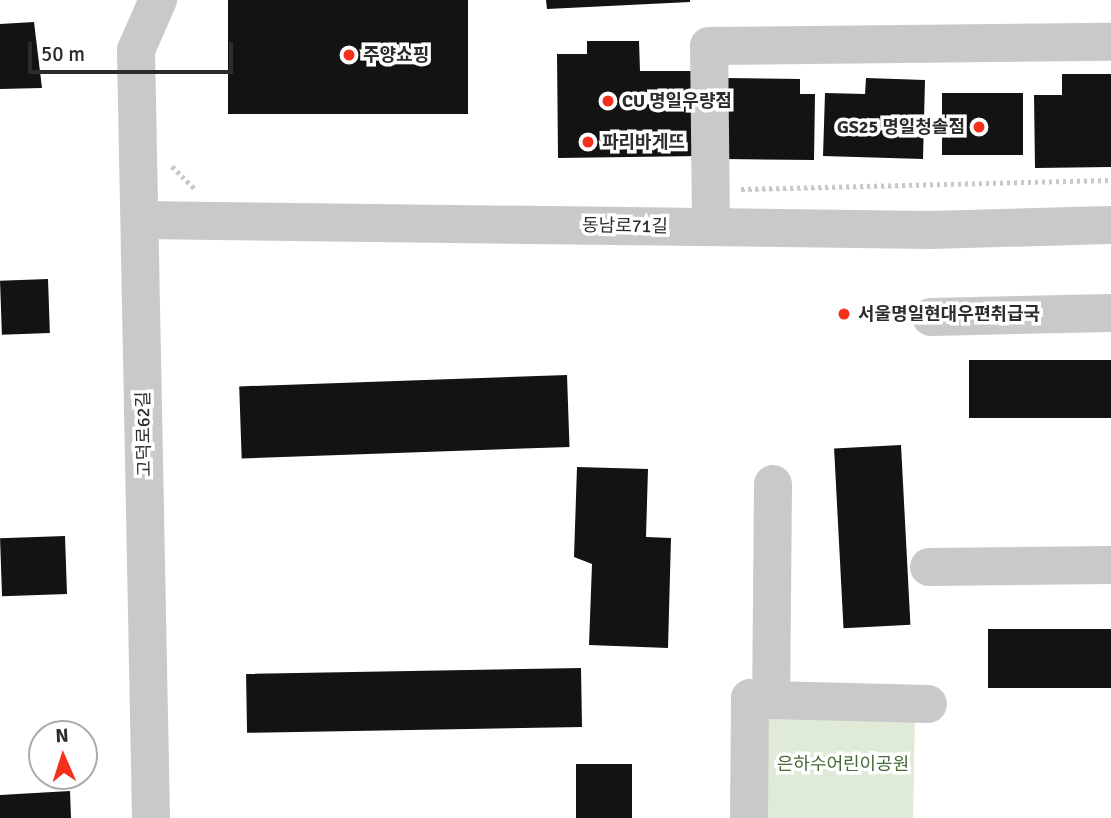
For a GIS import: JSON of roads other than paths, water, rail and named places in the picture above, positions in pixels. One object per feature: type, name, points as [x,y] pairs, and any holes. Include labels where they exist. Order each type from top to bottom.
[{"type":"street","name":"고덕로62길","points":[[136,0],[152,818]]},
{"type":"street","name":"고덕로62길","points":[[136,50],[158,0]]},
{"type":"street","points":[[711,227],[709,46],[1111,42]]},
{"type":"street","name":"동남로71길","points":[[140,220],[931,230],[1111,225]]},
{"type":"street","points":[[931,317],[1111,313]]},
{"type":"street","points":[[771,700],[773,484]]},
{"type":"street","points":[[929,567],[1111,565]]},
{"type":"street","points":[[749,818],[750,698],[928,704]]},
{"type":"place","name":"주양쇼핑","points":[[349,55]]},
{"type":"place","name":"CU 명일우량점","points":[[608,101]]},
{"type":"place","name":"GS25 명일청솔점","points":[[979,127]]},
{"type":"place","name":"파리바게뜨","points":[[588,142]]},
{"type":"place","name":"서울명일현대우편취급국","points":[[844,314]]},
{"type":"park label","name":"은하수어린이공원","points":[[843,764]]}]
